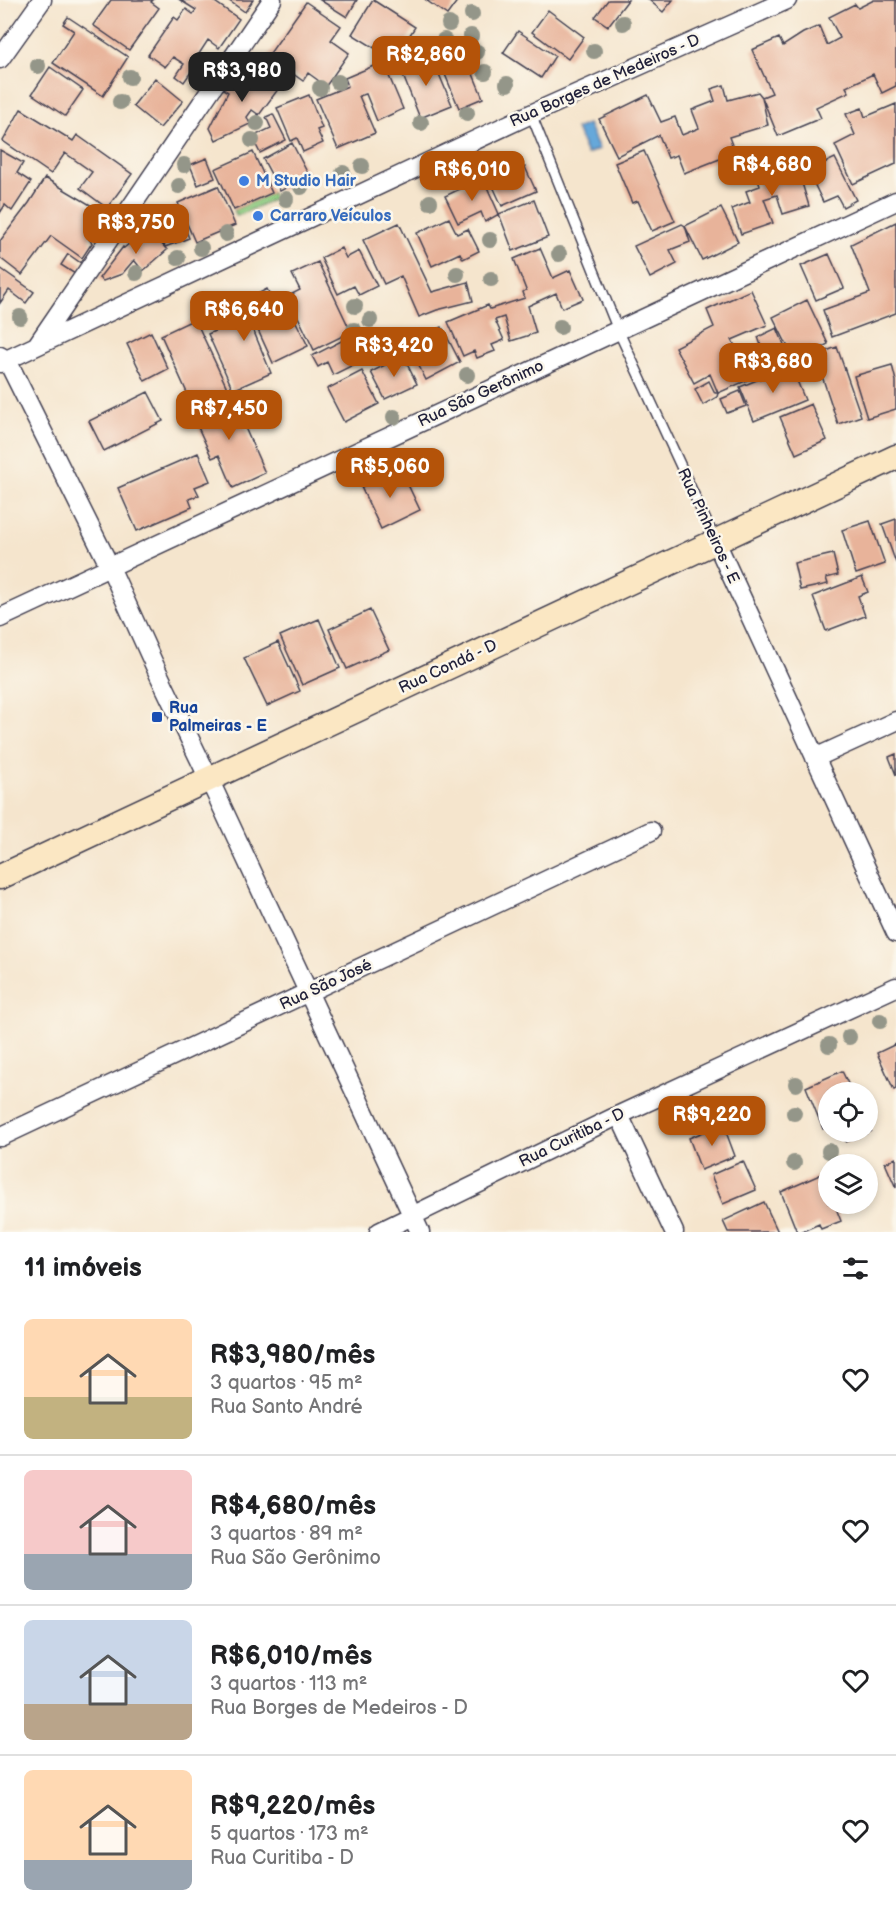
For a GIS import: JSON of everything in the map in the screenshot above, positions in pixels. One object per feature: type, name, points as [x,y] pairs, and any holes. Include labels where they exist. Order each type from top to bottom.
[{"type":"street","points":[[0,59],[42,0]]},
{"type":"street","points":[[36,346],[272,0]]},
{"type":"street","name":"Rua Borges de Medeiros - D","points":[[2,360],[531,114],[788,0]]},
{"type":"street","name":"Rua São Gerônimo","points":[[0,618],[896,201]]},
{"type":"street","points":[[2,360],[110,567],[420,1232]]},
{"type":"street","name":"Rua Condá - D","points":[[0,877],[896,457]]},
{"type":"street","name":"Rua Pinheiros - E","points":[[716,542],[896,933]]},
{"type":"street","points":[[815,758],[896,721]]},
{"type":"street","name":"Rua São José","points":[[0,1137],[651,831]]},
{"type":"street","name":"Rua Curitiba - D","points":[[379,1232],[619,1115],[896,987]]},
{"type":"street","points":[[619,1115],[674,1232]]},
{"type":"lane","name":"Rua Pinheiros - E","points":[[531,114],[618,330],[716,542]]},
{"type":"green space","points":[[272,193],[274,199],[237,216],[234,210]]},
{"type":"water","points":[[588,124],[599,149],[587,154],[576,129]]},
{"type":"building","points":[[111,0],[153,0],[151,2],[159,8],[129,50],[93,25]]},
{"type":"building","points":[[180,0],[212,0],[239,19],[219,48],[208,40],[195,60],[198,62],[184,82],[176,76],[184,64],[173,57],[165,67],[148,55],[174,17],[178,20],[186,9],[193,14],[196,10]]},
{"type":"building","points":[[228,0],[253,0],[245,12]]},
{"type":"building","points":[[320,0],[357,0],[347,17]]},
{"type":"building","points":[[373,0],[415,27],[394,60],[352,34]]},
{"type":"building","points":[[426,0],[458,0],[447,15]]},
{"type":"building","points":[[608,0],[628,0],[608,26],[595,17]]},
{"type":"building","points":[[649,0],[673,0],[663,12]]},
{"type":"building","points":[[874,0],[896,0],[896,86],[882,93],[873,74],[846,87],[849,92],[816,107],[821,118],[778,136],[762,97],[772,93],[752,50],[779,38],[783,46],[819,26],[827,45],[840,38],[829,17],[855,4],[858,8]]},
{"type":"building","points":[[306,2],[341,26],[331,40],[349,53],[326,86],[308,73],[303,81],[268,56]]},
{"type":"building","points":[[548,10],[584,37],[568,59],[532,32]]},
{"type":"building","points":[[68,17],[128,57],[103,96],[53,63],[74,31],[63,24]]},
{"type":"building","points":[[518,31],[555,56],[541,78],[503,53]]},
{"type":"building","points":[[463,50],[483,98],[459,108],[439,60]]},
{"type":"building","points":[[431,55],[452,105],[420,118],[400,68]]},
{"type":"building","points":[[383,62],[403,109],[377,121],[366,94],[359,96],[375,133],[338,149],[316,99],[348,86],[345,78]]},
{"type":"building","points":[[50,67],[83,90],[65,116],[32,94]]},
{"type":"building","points":[[254,69],[279,88],[259,115],[252,110],[247,117],[250,124],[216,140],[210,128],[228,92],[223,89],[233,76],[243,83]]},
{"type":"building","points":[[155,78],[183,101],[160,128],[133,106]]},
{"type":"building","points":[[724,85],[728,100],[758,92],[762,97],[768,125],[729,137],[735,153],[684,173],[677,155],[668,158],[659,135],[617,156],[599,119],[648,95],[661,122],[675,117],[682,135],[699,128],[692,110],[715,101],[711,89]]},
{"type":"building","points":[[309,95],[322,128],[317,130],[323,143],[303,152],[297,138],[291,141],[277,108]]},
{"type":"building","points":[[896,104],[896,164],[853,184],[835,145],[855,135],[846,114],[862,108],[865,117]]},
{"type":"building","points":[[21,109],[73,141],[77,135],[132,174],[107,208],[80,188],[92,172],[65,153],[51,174],[3,141]]},
{"type":"building","points":[[273,114],[286,140],[260,153],[252,137],[271,128],[266,117]]},
{"type":"building","points":[[292,143],[309,176],[280,191],[263,159]]},
{"type":"building","points":[[0,150],[23,163],[17,173],[31,182],[12,211],[5,205],[0,213]]},
{"type":"building","points":[[644,151],[675,221],[652,231],[638,201],[632,203],[615,163]]},
{"type":"building","name":"M Studio Hair","points":[[253,152],[272,193],[234,210],[215,169]]},
{"type":"building","points":[[207,158],[215,178],[198,185],[190,165]]},
{"type":"building","points":[[835,158],[856,200],[843,207],[837,196],[823,202],[808,171]]},
{"type":"building","points":[[795,160],[809,206],[783,214],[777,195],[764,199],[773,223],[741,234],[732,209],[750,202],[746,191],[760,186],[756,173]]},
{"type":"building","points":[[525,167],[536,191],[502,206],[491,182]]},
{"type":"building","points":[[45,178],[104,213],[89,239],[92,243],[82,258],[51,236],[22,275],[0,258],[0,241]]},
{"type":"building","points":[[483,178],[499,214],[485,222],[481,212],[458,223],[445,196]]},
{"type":"building","points":[[218,186],[235,225],[195,242],[178,203]]},
{"type":"building","points":[[534,200],[548,237],[513,251],[499,214]]},
{"type":"building","points":[[176,206],[189,238],[165,247],[153,216]]},
{"type":"building","points":[[721,208],[738,242],[702,260],[685,226]]},
{"type":"building","points":[[449,218],[457,234],[468,229],[479,251],[463,259],[460,253],[432,266],[417,233]]},
{"type":"building","points":[[896,222],[896,313],[832,337],[823,310],[870,293],[851,244]]},
{"type":"building","points":[[399,223],[432,292],[468,282],[473,301],[419,317],[401,276],[384,284],[363,240]]},
{"type":"building","points":[[682,224],[685,226],[690,242],[670,250],[677,264],[650,278],[634,246]]},
{"type":"building","points":[[148,228],[167,250],[143,271],[134,260],[122,274],[103,281],[99,278],[123,247]]},
{"type":"building","points":[[341,248],[346,258],[359,251],[377,286],[359,295],[354,286],[338,294],[321,258]]},
{"type":"building","points":[[540,248],[553,278],[570,270],[583,299],[562,308],[556,293],[528,306],[536,333],[511,341],[504,317],[495,320],[504,340],[492,345],[495,351],[477,358],[474,351],[463,356],[448,322],[488,305],[490,309],[525,298],[523,292],[526,290],[514,259]]},
{"type":"building","points":[[68,254],[82,264],[75,274],[61,265]]},
{"type":"building","points":[[829,254],[844,288],[816,300],[801,266]]},
{"type":"building","points":[[318,262],[351,332],[314,350],[288,296],[300,290],[292,274]]},
{"type":"building","points":[[0,268],[34,292],[26,303],[9,290],[0,303]]},
{"type":"building","points":[[267,289],[279,312],[252,327],[271,373],[233,390],[208,334],[246,317],[239,304]]},
{"type":"building","points":[[751,290],[767,325],[732,340],[742,360],[763,351],[758,337],[777,328],[791,361],[718,393],[710,374],[694,383],[675,347],[714,327],[707,310]]},
{"type":"building","points":[[807,300],[828,344],[795,361],[773,317]]},
{"type":"building","points":[[292,314],[308,346],[273,363],[258,330]]},
{"type":"building","points":[[195,319],[228,390],[193,406],[161,335]]},
{"type":"building","points":[[442,327],[460,362],[426,380],[408,344]]},
{"type":"building","points":[[151,332],[168,369],[145,381],[127,344]]},
{"type":"building","points":[[349,337],[361,361],[333,375],[327,362],[318,367],[312,356]]},
{"type":"building","points":[[837,347],[861,416],[838,424],[815,355]]},
{"type":"building","points":[[403,356],[417,384],[385,399],[371,372]]},
{"type":"building","points":[[892,365],[896,381],[896,409],[867,418],[854,376]]},
{"type":"building","points":[[791,366],[805,400],[754,421],[740,387]]},
{"type":"building","points":[[362,371],[379,404],[344,422],[327,389]]},
{"type":"building","points":[[709,381],[715,393],[718,393],[717,397],[703,405],[695,389]]},
{"type":"building","points":[[740,391],[746,406],[727,413],[721,399]]},
{"type":"building","points":[[148,392],[163,421],[104,451],[89,421]]},
{"type":"building","points":[[231,396],[265,473],[233,488],[219,455],[212,458],[192,414]]},
{"type":"building","points":[[811,404],[827,440],[796,454],[780,417]]},
{"type":"building","points":[[198,453],[210,481],[195,487],[199,495],[189,499],[192,507],[137,531],[118,488]]},
{"type":"building","points":[[400,468],[420,510],[381,529],[361,487]]},
{"type":"building","points":[[896,519],[896,563],[882,524]]},
{"type":"building","points":[[870,521],[885,564],[856,574],[842,530]]},
{"type":"building","points":[[833,554],[838,575],[826,578],[828,584],[800,590],[794,563]]},
{"type":"building","points":[[862,577],[868,592],[858,596],[865,616],[826,631],[813,596]]},
{"type":"building","points":[[370,610],[389,650],[347,669],[329,629]]},
{"type":"building","points":[[319,619],[340,668],[302,685],[280,636]]},
{"type":"building","points":[[278,642],[300,691],[267,706],[244,658]]},
{"type":"building","points":[[896,754],[896,775],[889,757]]},
{"type":"building","points":[[896,1044],[896,1089],[894,1090],[877,1053]]},
{"type":"building","points":[[842,1071],[847,1082],[818,1082],[818,1117],[806,1087]]},
{"type":"building","points":[[723,1124],[735,1156],[701,1170],[689,1138]]},
{"type":"building","points":[[896,1158],[896,1188],[885,1163]]},
{"type":"building","points":[[743,1161],[756,1190],[723,1204],[711,1175]]},
{"type":"building","points":[[818,1176],[818,1214],[838,1214],[841,1221],[821,1229],[819,1224],[797,1232],[781,1192]]},
{"type":"building","points":[[764,1202],[778,1232],[728,1232],[723,1221]]},
{"type":"place","name":"M Studio Hair","points":[[244,181]]},
{"type":"place","name":"Carraro Veículos","points":[[258,216]]},
{"type":"place","name":"Rua Palmeiras - E","points":[[157,717]]}]
